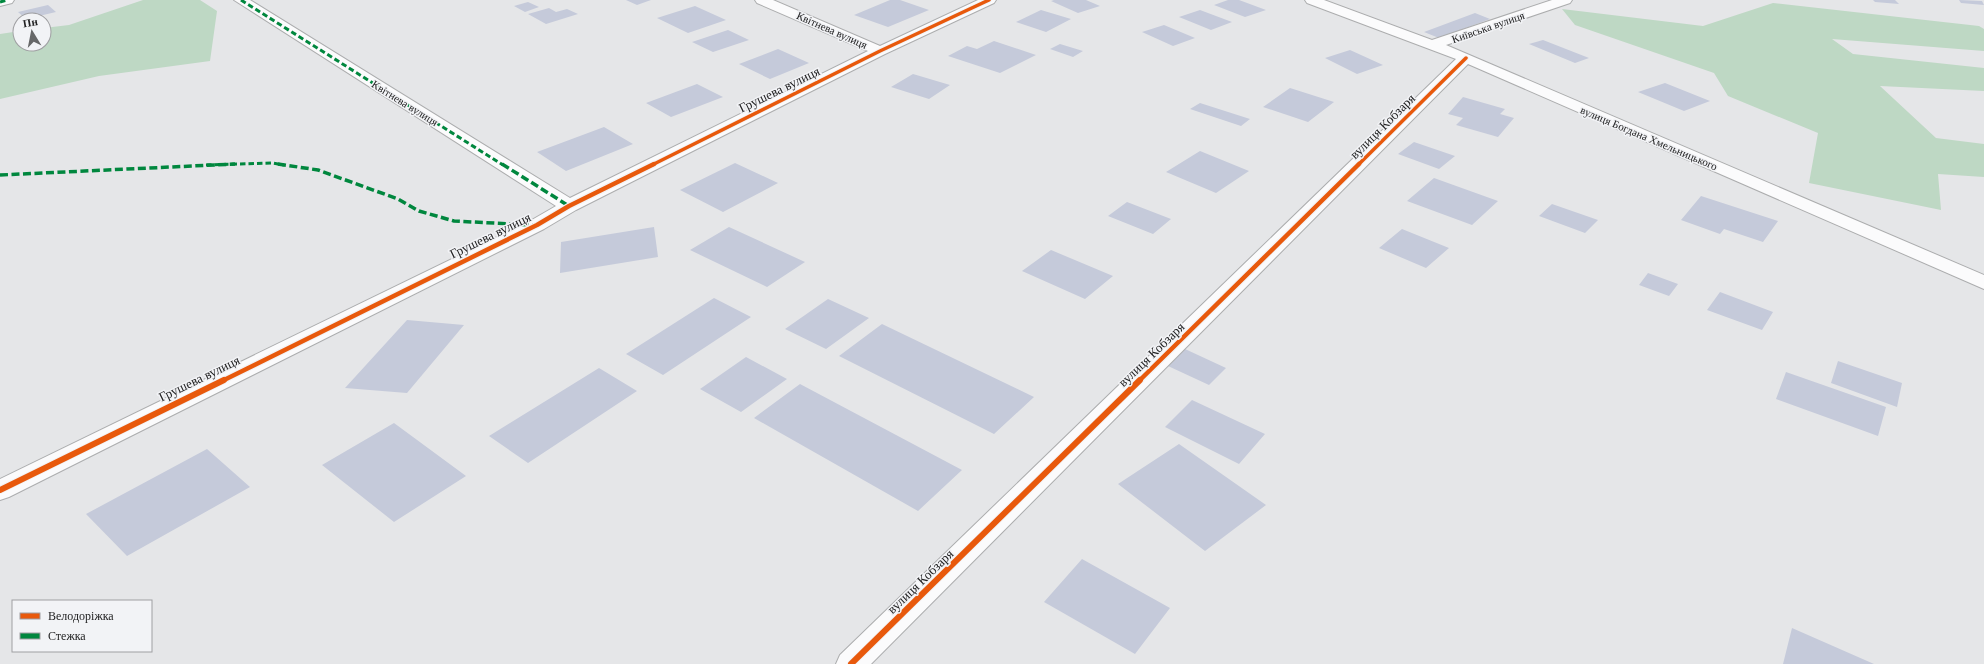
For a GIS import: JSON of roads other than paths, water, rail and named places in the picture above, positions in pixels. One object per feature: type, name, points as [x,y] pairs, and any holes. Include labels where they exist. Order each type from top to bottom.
[{"type":"street","points":[[0,2],[7,0]]},
{"type":"street","name":"Квітнева вулиця","points":[[241,0],[569,206]]},
{"type":"street","name":"Квітнева вулиця","points":[[762,0],[880,51]]},
{"type":"street","name":"Грушева вулиця","points":[[0,490],[530,228],[569,206],[880,51],[989,0]]},
{"type":"street","name":"вулиця Богдана Хмельницького","points":[[1312,0],[1466,58],[1984,283]]},
{"type":"street","name":"Київська вулиця","points":[[1433,45],[1565,0]]},
{"type":"street","name":"вулиця Кобзаря","points":[[851,664],[1466,58]]}]
